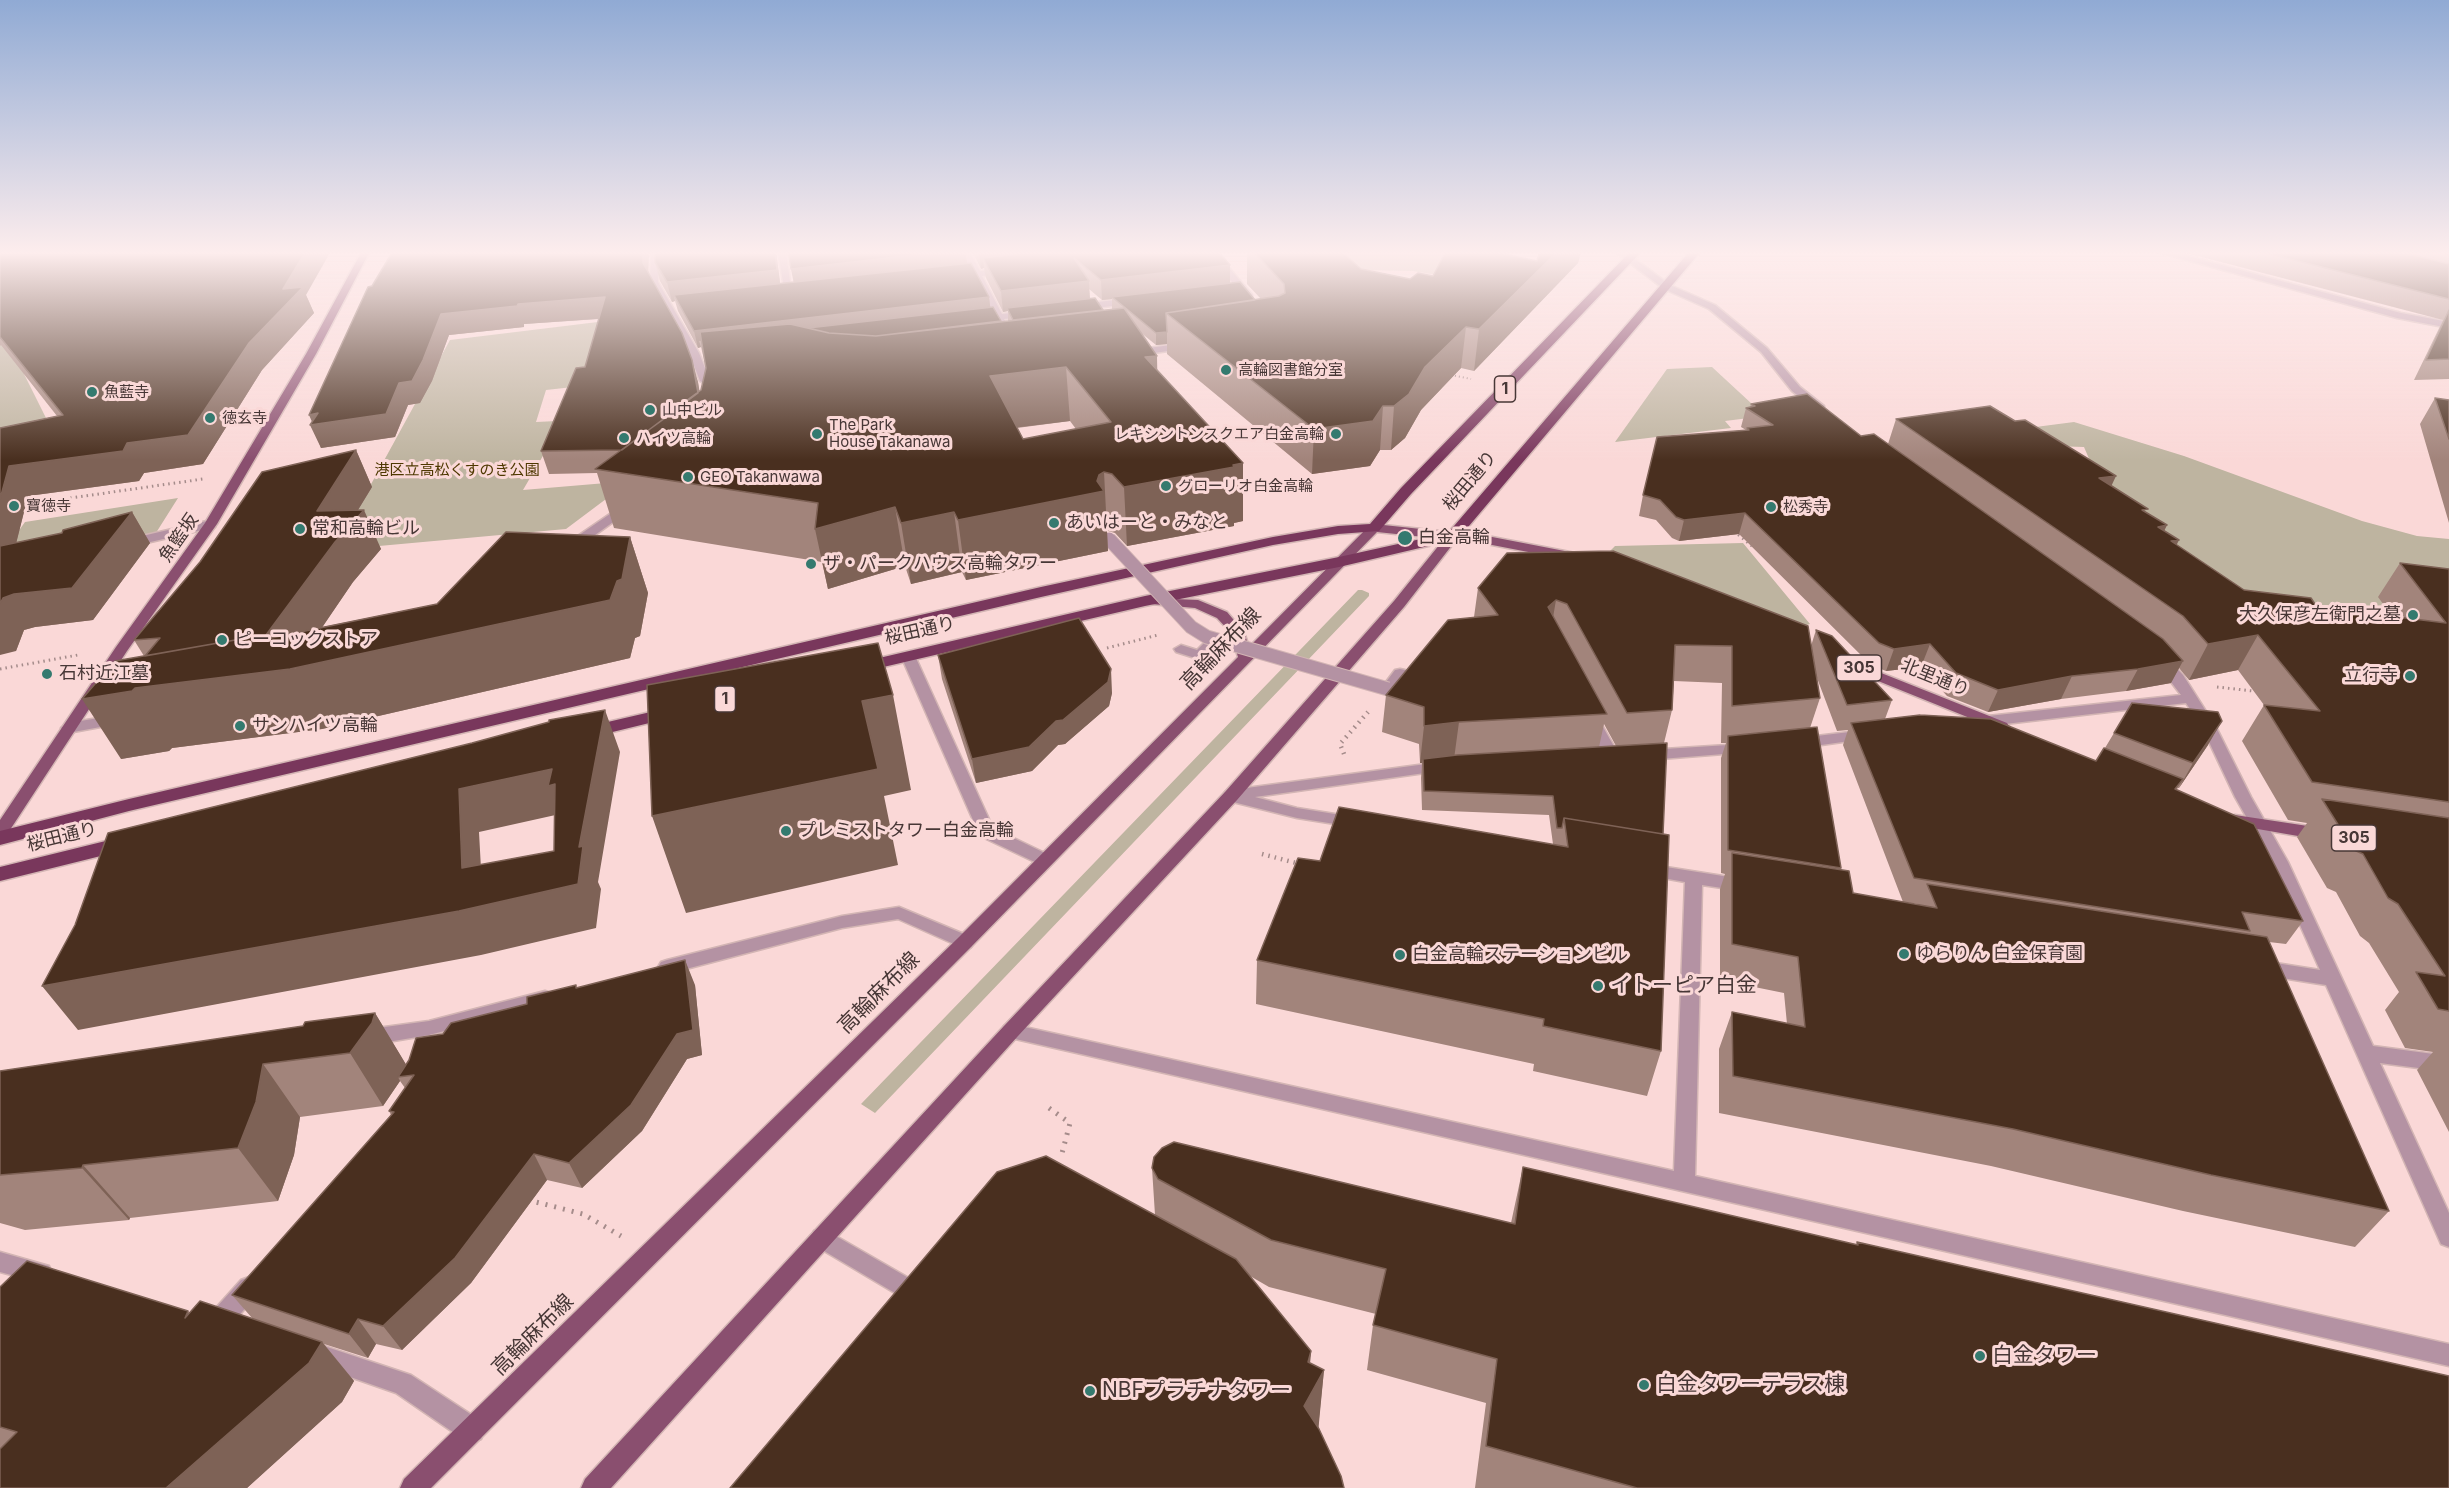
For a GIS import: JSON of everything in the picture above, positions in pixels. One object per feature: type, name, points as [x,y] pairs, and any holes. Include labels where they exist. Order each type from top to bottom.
[{"type":"highway","name":"桜田通り","points":[[0,838],[129,805],[1041,592],[1273,541],[1338,530],[1374,528],[1406,491],[1571,320]]},
{"type":"highway","name":"桜田通り","points":[[851,669],[1145,601],[1339,562],[1453,536],[1477,504],[1638,320]]},
{"type":"highway","name":"1","points":[[574,735],[689,708]]},
{"type":"highway","name":"桜田通り","points":[[0,874],[147,837]]},
{"type":"main road","name":"魚籃坂","points":[[0,832],[68,728],[211,524],[328,320]]},
{"type":"main road","points":[[1374,528],[1453,536],[1538,549],[1592,562]]},
{"type":"main road","name":"高輪麻布線","points":[[413,1488],[965,942],[1374,528]]},
{"type":"main road","points":[[594,1488],[1011,1031],[1231,796],[1399,604],[1453,536]]},
{"type":"main road","points":[[1145,601],[1198,604],[1222,615],[1237,632],[1245,659]]},
{"type":"main road","name":"北里通り","points":[[1833,658],[2021,734]]},
{"type":"main road","name":"305","points":[[2219,814],[2259,825],[2336,836]]},
{"type":"street","points":[[677,320],[698,352],[706,386],[737,378]]},
{"type":"street","points":[[1001,320],[1009,337]]},
{"type":"street","points":[[1728,320],[1764,351],[1796,389],[1833,418]]},
{"type":"street","points":[[2424,320],[2449,325]]},
{"type":"street","points":[[1119,355],[1200,344]]},
{"type":"street","points":[[558,556],[635,500]]},
{"type":"street","points":[[114,547],[211,524]]},
{"type":"street","points":[[1109,539],[1191,627],[1207,638],[1388,688],[1400,673]]},
{"type":"street","points":[[1181,649],[1200,655],[1216,639]]},
{"type":"street","points":[[2148,650],[2178,678],[2191,698],[2209,727],[2280,862],[2449,1237]]},
{"type":"street","points":[[908,656],[986,832],[1045,860]]},
{"type":"street","points":[[1960,724],[2191,698]]},
{"type":"street","points":[[1584,704],[1617,757],[1758,748]]},
{"type":"street","points":[[68,728],[132,718]]},
{"type":"street","points":[[1781,745],[1886,733]]},
{"type":"street","points":[[1231,796],[1454,766]]},
{"type":"street","points":[[1231,796],[1297,813],[1369,825]]},
{"type":"street","points":[[1636,868],[1764,888]]},
{"type":"street","points":[[1684,1183],[1694,877]]},
{"type":"street","points":[[647,972],[842,922],[899,913],[965,942]]},
{"type":"street","points":[[2248,966],[2332,979]]},
{"type":"street","points":[[348,1041],[429,1028],[567,992]]},
{"type":"street","points":[[423,1048],[429,1028]]},
{"type":"street","points":[[1011,1031],[2449,1354]]},
{"type":"street","points":[[2365,1053],[2449,1064]]},
{"type":"street","points":[[822,1238],[917,1293],[931,1312]]},
{"type":"street","points":[[0,1262],[58,1278]]},
{"type":"street","points":[[196,1316],[230,1326],[266,1268]]},
{"type":"street","points":[[305,1351],[403,1383],[472,1430]]},
{"type":"path","points":[[1442,373],[1471,379]]},
{"type":"path","points":[[43,502],[203,479]]},
{"type":"path","points":[[1732,530],[1756,549]]},
{"type":"path","points":[[1107,648],[1116,646]]},
{"type":"path","points":[[0,669],[78,655]]},
{"type":"path","points":[[2213,687],[2253,691]]},
{"type":"path","points":[[1340,744],[1388,688]]},
{"type":"path","points":[[1262,854],[1307,865]]},
{"type":"path","points":[[1049,1108],[1070,1124],[1061,1157]]},
{"type":"path","points":[[524,1199],[582,1214],[650,1254]]},
{"type":"green space","name":"港区立高松くすのき公園","points":[[606,321],[582,386],[546,390],[536,422],[557,421],[544,454],[523,490],[630,481],[566,529],[335,550],[450,340]]},
{"type":"green space","points":[[0,336],[114,349],[24,374],[60,446],[0,460]]},
{"type":"green space","points":[[1712,367],[1765,416],[1725,421],[1731,428],[1615,442],[1667,369]]},
{"type":"green space","points":[[2074,422],[2184,456],[2362,521],[2417,536],[2449,539],[2449,658],[2214,621],[2090,461],[2084,447],[2019,445],[1997,432]]},
{"type":"green space","points":[[178,498],[154,536],[0,557],[25,522]]},
{"type":"green space","points":[[1743,543],[1810,624],[1800,627],[1609,552],[1615,546]]},
{"type":"green space","points":[[1358,590],[1369,593],[1369,596],[875,1113],[861,1104]]},
{"type":"building","points":[[0,320],[271,320],[249,343],[188,435],[127,443],[123,451],[9,466],[0,499],[0,428],[63,415],[0,337]]},
{"type":"building","points":[[353,320],[438,320],[412,381],[399,383],[386,414],[310,425],[318,413],[309,415]]},
{"type":"building","points":[[598,320],[675,320],[692,360],[698,393],[622,450],[541,451],[576,368],[585,367]]},
{"type":"building","points":[[688,320],[786,320],[694,331]]},
{"type":"building","points":[[875,320],[1001,321],[876,336],[829,333],[808,328]]},
{"type":"building","points":[[1014,320],[1133,320],[1157,356],[1145,357],[1243,463],[1233,465],[1234,467],[1124,487],[1112,474],[1104,472],[1099,475],[1097,481],[1104,491],[958,520],[954,512],[901,523],[895,507],[815,529],[818,503],[595,469],[701,390],[706,368],[700,332],[790,324],[829,333],[876,336]],"holes":[[[1066,367],[1111,422],[1023,439],[990,376]]]},
{"type":"building","points":[[1141,320],[1166,320],[1167,332],[1156,333]]},
{"type":"building","points":[[1175,320],[1488,320],[1479,329],[1466,327],[1425,367],[1409,394],[1394,406],[1383,406],[1373,421],[1314,429]]},
{"type":"building","points":[[2444,320],[2449,320],[2449,359],[2426,360]]},
{"type":"building","points":[[1807,394],[1861,436],[1874,434],[2163,639],[2183,661],[2138,669],[2072,676],[1998,690],[1956,673],[1930,644],[1894,649],[1879,643],[1745,513],[1684,520],[1676,517],[1660,500],[1643,495],[1657,437],[1749,430],[1747,428],[1773,425],[1746,408],[1755,406],[1751,404]]},
{"type":"building","points":[[2435,398],[2449,400],[2449,439]]},
{"type":"building","points":[[1990,406],[2015,421],[2025,420],[2116,476],[2099,478],[2148,509],[2142,510],[2167,525],[2158,527],[2179,540],[2171,541],[2244,590],[2311,598],[2317,607],[2446,623],[2400,563],[2449,569],[2449,802],[2312,782],[2264,705],[2320,711],[2258,635],[2208,644],[2183,616],[1896,419]]},
{"type":"building","points":[[356,450],[317,511],[364,510],[335,542],[263,639],[243,644],[241,639],[145,656],[160,638],[134,640],[200,562],[262,472]]},
{"type":"building","points":[[132,512],[72,588],[14,594],[3,598],[0,604],[0,546],[62,533],[63,530]]},
{"type":"building","points":[[506,532],[630,537],[622,579],[617,581],[610,600],[290,669],[135,688],[132,691],[82,699],[115,661],[241,639],[237,645],[437,604]]},
{"type":"building","points":[[1613,551],[1808,626],[1820,698],[1732,706],[1732,646],[1675,645],[1672,710],[1627,713],[1567,604],[1556,600],[1548,607],[1607,714],[1424,726],[1424,707],[1386,695],[1448,620],[1498,615],[1478,588],[1507,553]]},
{"type":"building","points":[[1079,618],[1111,669],[1108,682],[1063,720],[1056,721],[1029,747],[972,759],[938,655]]},
{"type":"building","points":[[1816,630],[1832,636],[1892,700],[1847,705]]},
{"type":"building","points":[[878,643],[893,695],[862,701],[878,769],[652,816],[647,685]]},
{"type":"building","points":[[2132,703],[2218,712],[2222,721],[2193,763],[2114,733]]},
{"type":"building","points":[[605,710],[579,847],[583,846],[578,884],[459,911],[42,986],[75,925],[108,833],[472,743],[549,722],[549,720]],"holes":[[[552,769],[548,786],[555,784],[554,851],[462,868],[459,789]]]},
{"type":"building","points":[[1920,715],[1991,719],[2096,761],[2104,748],[2183,779],[2175,789],[2254,824],[2303,921],[2242,912],[2250,931],[1914,878],[1851,723]]},
{"type":"building","points":[[1817,727],[1841,868],[1728,850],[1728,736]]},
{"type":"building","points":[[1667,743],[1663,834],[1564,818],[1562,828],[1557,828],[1553,796],[1424,791],[1423,759]]},
{"type":"building","points":[[2322,799],[2449,818],[2449,1011],[2438,1009],[2416,972],[2445,976],[2398,904],[2388,898],[2363,854],[2354,850]]},
{"type":"building","points":[[1339,807],[1568,847],[1564,818],[1669,835],[1661,1051],[1543,1026],[1544,1019],[1257,960],[1298,858],[1320,861]]},
{"type":"building","points":[[1732,853],[1849,871],[1853,893],[1937,908],[1927,884],[2267,937],[2389,1211],[2211,1175],[2013,1129],[1733,1076],[1732,1012],[1805,1027],[1798,957],[1732,944]]},
{"type":"building","points":[[685,960],[693,1030],[677,1034],[631,1105],[569,1163],[534,1154],[455,1258],[383,1326],[358,1319],[349,1334],[232,1295],[394,1112],[389,1111],[414,1075],[398,1077],[409,1060],[416,1038],[443,1034],[451,1023],[527,1004],[527,997],[576,985],[576,988]]},
{"type":"building","points":[[375,1013],[372,1023],[350,1053],[263,1064],[256,1102],[238,1148],[83,1165],[82,1168],[0,1175],[0,1071],[303,1026],[305,1022]]},
{"type":"building","points":[[1174,1142],[1515,1224],[1523,1167],[1858,1245],[1857,1242],[2449,1376],[2449,1488],[1637,1488],[1486,1446],[1497,1359],[1373,1325],[1386,1269],[1271,1240],[1158,1179],[1152,1168],[1154,1157],[1162,1148]]},
{"type":"building","points":[[1046,1156],[1236,1259],[1311,1351],[1308,1362],[1324,1370],[1304,1406],[1319,1429],[1341,1476],[1344,1488],[730,1488],[997,1172]]},
{"type":"building","points":[[27,1261],[188,1311],[185,1318],[200,1301],[322,1342],[309,1363],[166,1488],[0,1488],[0,1449],[17,1432],[0,1427],[0,1287]]},
{"type":"place","name":"高輪図書館分室","points":[[1226,370]]},
{"type":"place","name":"魚藍寺","points":[[92,392]]},
{"type":"place","name":"山中ビル","points":[[650,410]]},
{"type":"place","name":"徳玄寺","points":[[210,418]]},
{"type":"place","name":"The Park House Takanawa","points":[[817,434]]},
{"type":"place","name":"レキシントンスクエア白金高輪","points":[[1336,434]]},
{"type":"place","name":"ハイツ高輪","points":[[624,438]]},
{"type":"place","name":"GEO Takanwawa","points":[[688,477]]},
{"type":"place","name":"グローリオ白金高輪","points":[[1166,486]]},
{"type":"place","name":"寶徳寺","points":[[14,506]]},
{"type":"place","name":"松秀寺","points":[[1771,507]]},
{"type":"place","name":"あいはーと・みなと","points":[[1054,523]]},
{"type":"place","name":"常和高輪ビル","points":[[300,529]]},
{"type":"place","name":"白金高輪","points":[[1405,538]]},
{"type":"place","name":"ザ・パークハウス高輪タワー","points":[[811,564]]},
{"type":"place","name":"大久保彦左衛門之墓","points":[[2413,615]]},
{"type":"place","name":"ピーコックストア","points":[[222,640]]},
{"type":"place","name":"石村近江墓","points":[[47,674]]},
{"type":"place","name":"立行寺","points":[[2410,676]]},
{"type":"place","name":"サンハイツ高輪","points":[[240,726]]},
{"type":"place","name":"プレミストタワー白金高輪","points":[[786,831]]},
{"type":"place","name":"ゆらりん 白金保育園","points":[[1904,954]]},
{"type":"place","name":"白金高輪ステーションビル","points":[[1400,955]]},
{"type":"place","name":"イトーピア白金","points":[[1598,986]]},
{"type":"place","name":"白金タワー","points":[[1980,1356]]},
{"type":"place","name":"白金タワーテラス棟","points":[[1644,1385]]},
{"type":"place","name":"NBFプラチナタワー","points":[[1090,1391]]}]
